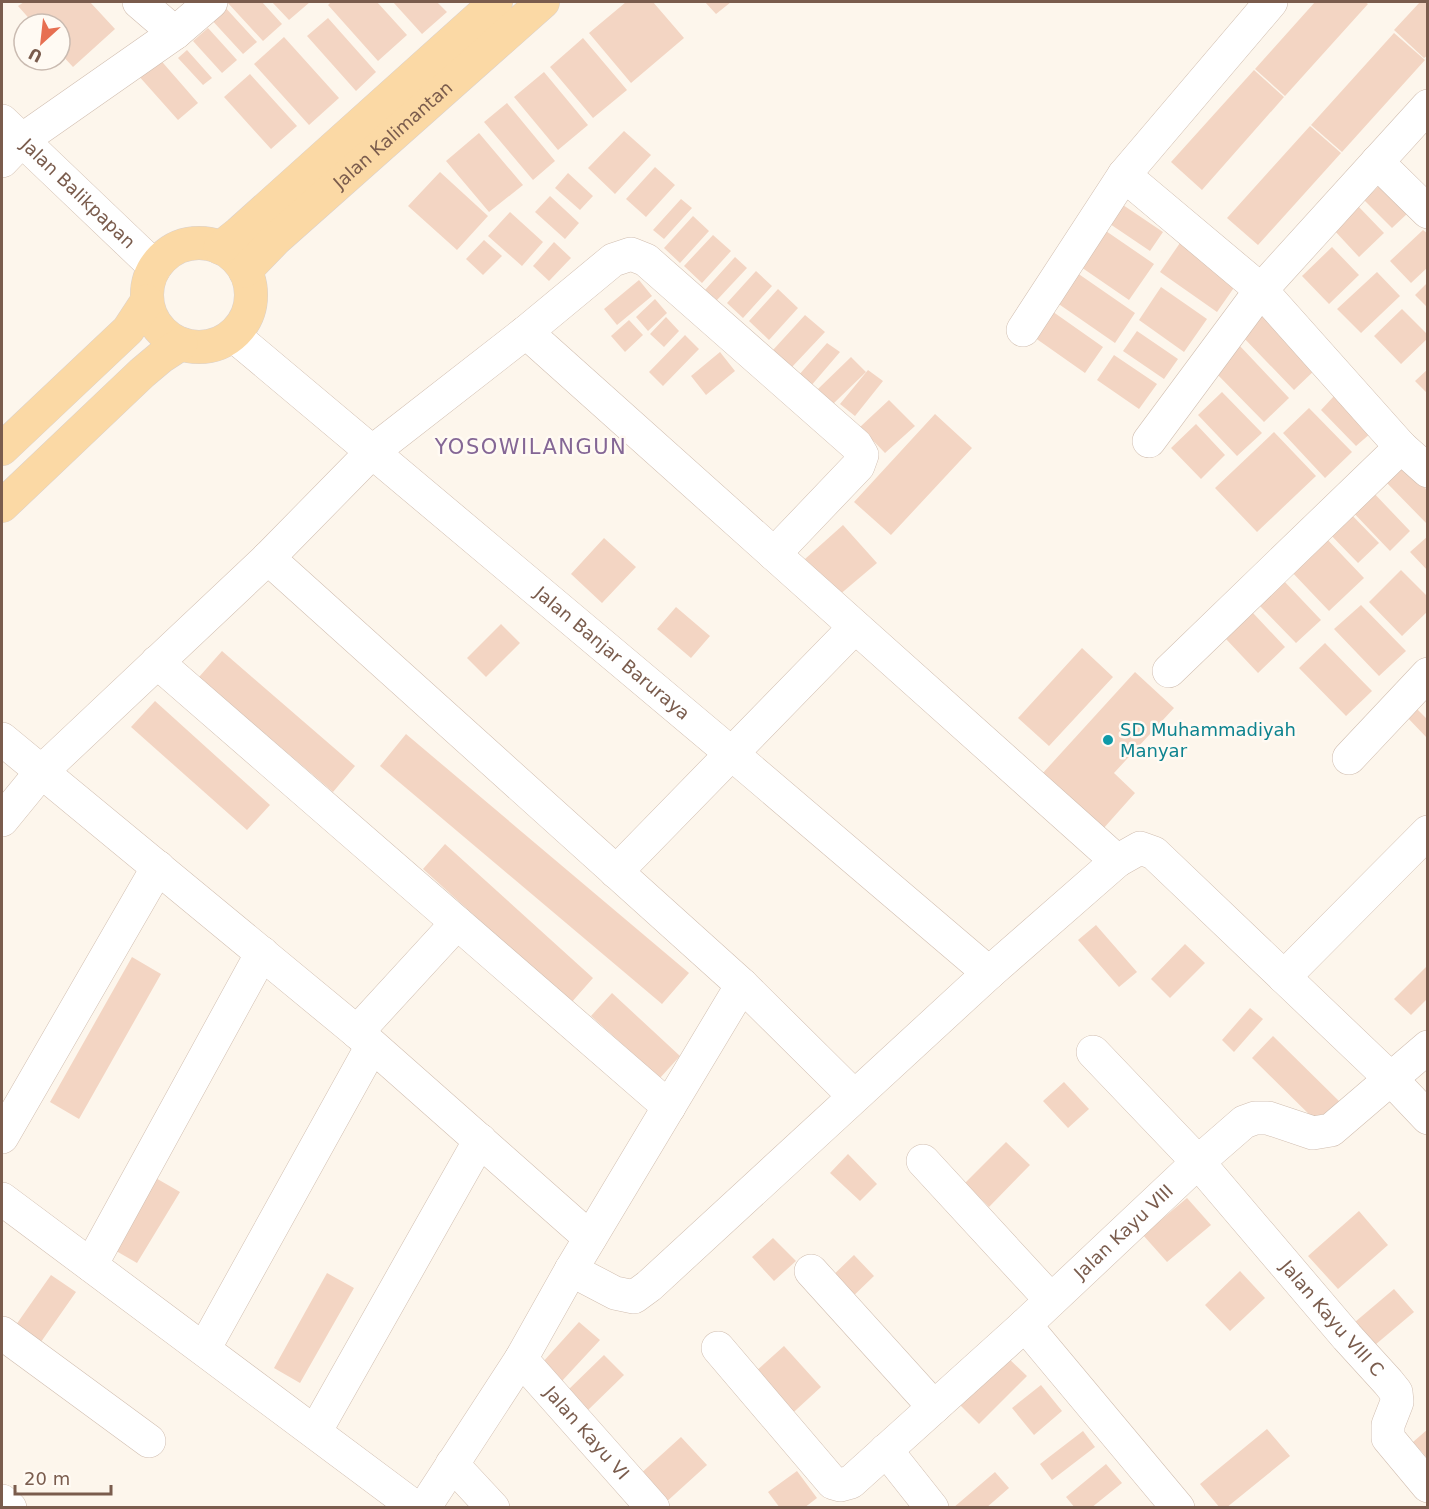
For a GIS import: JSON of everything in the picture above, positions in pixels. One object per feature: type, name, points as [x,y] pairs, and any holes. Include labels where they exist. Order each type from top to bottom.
[{"type":"main road","name":"Jalan Kalimantan","points":[[220,248],[496,2]]},
{"type":"main road","name":"Jalan Kalimantan","points":[[245,271],[276,239],[543,2]]},
{"type":"main road","points":[[203,244],[220,248],[234,258],[245,271],[250,288],[250,304],[244,321],[233,335],[217,344],[199,348],[181,344],[164,334],[152,320],[147,301],[148,283],[155,267],[168,253],[186,245],[203,244]]},
{"type":"main road","points":[[2,449],[128,330],[147,301]]},
{"type":"main road","points":[[2,506],[142,373],[181,344]]},
{"type":"street","points":[[139,2],[175,33]]},
{"type":"street","points":[[8,141],[175,33],[211,2]]},
{"type":"street","points":[[1023,330],[1124,175],[1271,2]]},
{"type":"street","points":[[1149,441],[1261,290],[1428,106]]},
{"type":"street","name":"Jalan Balikpapan","points":[[8,141],[155,267]]},
{"type":"street","points":[[1377,162],[1428,212]]},
{"type":"street","points":[[1124,175],[1261,290],[1401,447],[1428,471]]},
{"type":"street","points":[[2,820],[42,771],[268,558],[372,452],[614,260],[631,254],[646,260],[856,445],[862,455],[858,466],[774,554]]},
{"type":"street","points":[[526,332],[1117,861]]},
{"type":"street","name":"Jalan Banjar Baruraya","points":[[233,335],[732,754],[988,973]]},
{"type":"street","points":[[1169,671],[1401,447]]},
{"type":"street","points":[[268,558],[742,985],[854,1096]]},
{"type":"street","points":[[616,872],[855,627]]},
{"type":"street","points":[[157,662],[669,1107]]},
{"type":"street","points":[[1348,758],[1428,674]]},
{"type":"street","points":[[2,739],[365,1039],[590,1238]]},
{"type":"street","points":[[1284,977],[1428,832]]},
{"type":"street","points":[[571,1270],[615,1293],[634,1297],[649,1286],[988,973],[1117,861],[1140,848],[1154,853],[1391,1079],[1428,1118]]},
{"type":"street","points":[[2,1137],[158,867]]},
{"type":"street","points":[[204,1349],[365,1039],[457,923]]},
{"type":"street","points":[[91,1265],[262,953]]},
{"type":"street","points":[[424,1508],[521,1359],[571,1270],[742,985]]},
{"type":"street","name":"Jalan Kayu VIII","points":[[718,1348],[833,1483],[840,1485],[851,1482],[1244,1122],[1256,1118],[1268,1118],[1313,1133],[1331,1130],[1428,1047]]},
{"type":"street","points":[[1093,1052],[1198,1162]]},
{"type":"street","points":[[315,1432],[480,1140]]},
{"type":"street","points":[[923,1161],[1051,1300]]},
{"type":"street","name":"Jalan Kayu VIII C","points":[[1198,1162],[1396,1392],[1397,1402],[1388,1425],[1388,1438],[1428,1486]]},
{"type":"street","points":[[2,1199],[416,1508]]},
{"type":"street","points":[[811,1271],[934,1407]]},
{"type":"street","points":[[1025,1325],[1178,1508]]},
{"type":"street","points":[[2,1333],[149,1442]]},
{"type":"street","name":"Jalan Kayu VI","points":[[521,1359],[653,1508]]},
{"type":"street","points":[[886,1450],[932,1508]]},
{"type":"street","points":[[452,1464],[493,1508]]},
{"type":"street","points":[[2,1501],[10,1508]]},
{"type":"building","points":[[24,2],[90,2],[115,29],[73,67],[72,12],[23,12],[18,6]]},
{"type":"building","points":[[227,2],[262,2],[282,24],[263,41]]},
{"type":"building","points":[[272,2],[310,2],[289,20]]},
{"type":"building","points":[[331,2],[377,2],[407,35],[378,61],[328,5]]},
{"type":"building","points":[[393,2],[437,2],[447,12],[422,34]]},
{"type":"building","points":[[626,2],[653,2],[684,38],[631,83],[589,33]]},
{"type":"building","points":[[705,2],[731,2],[716,14]]},
{"type":"building","points":[[1315,2],[1365,2],[1368,4],[1285,96],[1255,69]]},
{"type":"building","points":[[1420,2],[1428,2],[1428,55],[1424,58],[1394,30]]},
{"type":"building","points":[[223,5],[257,42],[243,54],[209,17]]},
{"type":"building","points":[[328,18],[376,72],[356,91],[307,36]]},
{"type":"building","points":[[208,28],[237,60],[222,73],[193,41]]},
{"type":"building","points":[[1394,33],[1425,60],[1342,152],[1311,125]]},
{"type":"building","points":[[284,37],[339,98],[309,125],[254,64]]},
{"type":"building","points":[[583,38],[627,90],[593,118],[550,67]]},
{"type":"building","points":[[187,50],[212,78],[203,85],[178,58]]},
{"type":"building","points":[[157,56],[198,103],[178,120],[137,74]]},
{"type":"building","points":[[1254,70],[1284,97],[1202,190],[1171,162]]},
{"type":"building","points":[[544,72],[588,125],[558,150],[514,97]]},
{"type":"building","points":[[250,74],[297,126],[271,149],[224,97]]},
{"type":"building","points":[[507,103],[555,161],[533,180],[484,122]]},
{"type":"building","points":[[1310,126],[1341,153],[1258,245],[1227,218]]},
{"type":"building","points":[[624,131],[651,155],[615,194],[588,168]]},
{"type":"building","points":[[479,133],[523,185],[489,212],[446,161]]},
{"type":"building","points":[[655,167],[675,185],[646,217],[626,199]]},
{"type":"building","points":[[440,172],[488,216],[457,250],[408,206]]},
{"type":"building","points":[[568,173],[593,196],[580,210],[555,188]]},
{"type":"building","points":[[1381,184],[1409,212],[1392,228],[1364,200]]},
{"type":"building","points":[[550,196],[579,223],[565,239],[535,212]]},
{"type":"building","points":[[681,199],[692,208],[664,239],[653,230]]},
{"type":"building","points":[[1123,205],[1163,232],[1150,251],[1110,224]]},
{"type":"building","points":[[1357,205],[1384,233],[1359,257],[1333,229]]},
{"type":"building","points":[[510,212],[543,242],[522,266],[488,236]]},
{"type":"building","points":[[693,216],[709,231],[680,263],[664,248]]},
{"type":"building","points":[[1103,229],[1154,264],[1129,300],[1078,265]]},
{"type":"building","points":[[1423,230],[1428,234],[1428,267],[1411,283],[1390,261]]},
{"type":"building","points":[[713,235],[731,251],[702,283],[684,266]]},
{"type":"building","points":[[484,240],[502,256],[483,275],[466,259]]},
{"type":"building","points":[[1182,240],[1240,279],[1217,312],[1160,272]]},
{"type":"building","points":[[554,242],[571,258],[549,281],[533,266]]},
{"type":"building","points":[[1332,247],[1359,275],[1329,304],[1302,276]]},
{"type":"building","points":[[735,257],[747,268],[717,300],[705,290]]},
{"type":"building","points":[[1070,268],[1135,313],[1115,343],[1050,298]]},
{"type":"building","points":[[756,271],[772,286],[743,318],[727,303]]},
{"type":"building","points":[[1377,272],[1400,296],[1361,333],[1337,309]]},
{"type":"building","points":[[639,280],[652,296],[617,325],[604,309]]},
{"type":"building","points":[[1428,282],[1428,308],[1415,295]]},
{"type":"building","points":[[1161,287],[1207,319],[1184,352],[1139,320]]},
{"type":"building","points":[[778,289],[798,308],[769,340],[749,321]]},
{"type":"building","points":[[655,299],[667,313],[648,331],[636,317]]},
{"type":"building","points":[[1049,309],[1103,347],[1085,373],[1031,335]]},
{"type":"building","points":[[1402,309],[1428,335],[1428,338],[1401,364],[1374,336]]},
{"type":"building","points":[[1265,313],[1317,368],[1294,390],[1241,335]]},
{"type":"building","points":[[805,315],[825,332],[792,367],[773,350]]},
{"type":"building","points":[[666,317],[679,331],[664,347],[650,334]]},
{"type":"building","points":[[629,320],[643,335],[625,352],[611,336]]},
{"type":"building","points":[[1137,331],[1178,359],[1164,379],[1123,351]]},
{"type":"building","points":[[685,335],[699,349],[663,386],[649,372]]},
{"type":"building","points":[[827,343],[840,352],[810,387],[798,376]]},
{"type":"building","points":[[1239,345],[1289,398],[1264,422],[1213,370]]},
{"type":"building","points":[[720,352],[735,371],[706,395],[691,376]]},
{"type":"building","points":[[1114,355],[1157,384],[1139,409],[1097,380]]},
{"type":"building","points":[[851,357],[866,372],[833,404],[818,389]]},
{"type":"building","points":[[1428,369],[1428,394],[1415,381]]},
{"type":"building","points":[[868,370],[883,381],[855,416],[840,404]]},
{"type":"building","points":[[1222,392],[1262,433],[1237,456],[1198,415]]},
{"type":"building","points":[[1335,395],[1371,433],[1356,446],[1321,410]]},
{"type":"building","points":[[889,400],[915,426],[885,453],[860,427]]},
{"type":"building","points":[[1309,408],[1352,452],[1325,478],[1283,433]]},
{"type":"building","points":[[935,414],[972,448],[891,535],[854,502]]},
{"type":"building","points":[[1196,424],[1225,455],[1201,479],[1171,448]]},
{"type":"building","points":[[1274,432],[1316,476],[1257,532],[1215,488]]},
{"type":"building","points":[[1402,465],[1428,491],[1428,525],[1385,481]]},
{"type":"building","points":[[1369,488],[1410,531],[1390,551],[1349,508]]},
{"type":"building","points":[[1344,507],[1379,543],[1358,563],[1323,527]]},
{"type":"building","points":[[843,525],[877,563],[838,596],[805,559]]},
{"type":"building","points":[[1324,536],[1364,578],[1329,611],[1289,569]]},
{"type":"building","points":[[1428,536],[1428,571],[1410,552]]},
{"type":"building","points":[[604,538],[636,567],[602,603],[571,574]]},
{"type":"building","points":[[1401,570],[1428,597],[1428,611],[1402,636],[1369,602]]},
{"type":"building","points":[[1283,580],[1321,620],[1296,643],[1258,604]]},
{"type":"building","points":[[1361,605],[1406,651],[1379,676],[1334,629]]},
{"type":"building","points":[[676,607],[710,636],[691,658],[657,629]]},
{"type":"building","points":[[1253,613],[1285,647],[1258,673],[1226,639]]},
{"type":"building","points":[[501,624],[520,643],[486,677],[467,658]]},
{"type":"building","points":[[1325,643],[1372,691],[1346,716],[1299,668]]},
{"type":"building","points":[[1082,648],[1113,677],[1049,746],[1018,718]]},
{"type":"building","points":[[222,651],[355,766],[333,792],[199,677]]},
{"type":"building","name":"SD Muhammadiyah Manyar","points":[[1135,672],[1174,708],[1114,773],[1135,793],[1103,829],[1042,774]]},
{"type":"building","points":[[155,701],[270,805],[247,830],[131,727]]},
{"type":"building","points":[[1414,706],[1428,720],[1428,739],[1405,715]]},
{"type":"building","points":[[406,734],[689,973],[662,1004],[380,766]]},
{"type":"building","points":[[445,844],[593,978],[571,1003],[423,869]]},
{"type":"building","points":[[1096,925],[1137,972],[1119,987],[1078,940]]},
{"type":"building","points":[[1185,944],[1205,963],[1170,998],[1151,979]]},
{"type":"building","points":[[132,957],[161,974],[79,1119],[50,1102]]},
{"type":"building","points":[[1428,965],[1428,998],[1411,1015],[1394,999]]},
{"type":"building","points":[[612,993],[680,1056],[660,1078],[591,1016]]},
{"type":"building","points":[[1250,1008],[1263,1019],[1234,1052],[1222,1040]]},
{"type":"building","points":[[1273,1036],[1343,1105],[1322,1127],[1252,1058]]},
{"type":"building","points":[[1064,1082],[1089,1109],[1068,1128],[1043,1101]]},
{"type":"building","points":[[1006,1142],[1030,1165],[989,1207],[965,1183]]},
{"type":"building","points":[[848,1154],[877,1184],[860,1201],[830,1173]]},
{"type":"building","points":[[154,1177],[180,1192],[137,1263],[111,1248]]},
{"type":"building","points":[[1187,1198],[1211,1225],[1167,1262],[1143,1235]]},
{"type":"building","points":[[1359,1211],[1388,1245],[1338,1289],[1308,1256]]},
{"type":"building","points":[[773,1238],[796,1261],[774,1281],[752,1257]]},
{"type":"building","points":[[854,1255],[874,1276],[846,1303],[826,1282]]},
{"type":"building","points":[[1240,1271],[1265,1298],[1230,1331],[1205,1305]]},
{"type":"building","points":[[327,1273],[354,1288],[300,1383],[274,1368]]},
{"type":"building","points":[[51,1275],[76,1292],[36,1349],[11,1332]]},
{"type":"building","points":[[1394,1289],[1414,1312],[1375,1345],[1355,1322]]},
{"type":"building","points":[[579,1322],[600,1340],[562,1381],[542,1363]]},
{"type":"building","points":[[784,1346],[821,1387],[784,1421],[746,1380]]},
{"type":"building","points":[[1004,1354],[1027,1376],[979,1424],[957,1402]]},
{"type":"building","points":[[604,1355],[624,1375],[586,1412],[567,1391]]},
{"type":"building","points":[[1041,1385],[1062,1411],[1034,1435],[1012,1408]]},
{"type":"building","points":[[1267,1429],[1290,1456],[1226,1508],[1220,1508],[1200,1484]]},
{"type":"building","points":[[1428,1429],[1428,1459],[1413,1442]]},
{"type":"building","points":[[1083,1431],[1095,1447],[1052,1480],[1040,1464]]},
{"type":"building","points":[[681,1437],[707,1465],[664,1504],[638,1476]]},
{"type":"building","points":[[1106,1464],[1122,1483],[1091,1508],[1075,1508],[1066,1497]]},
{"type":"building","points":[[797,1471],[817,1498],[804,1508],[780,1508],[768,1492]]},
{"type":"building","points":[[995,1472],[1009,1488],[986,1508],[953,1508]]},
{"type":"place","name":"SD Muhammadiyah Manyar","points":[[1108,740]]},
{"type":"district","name":"YOSOWILANGUN","points":[[531,447]]}]
